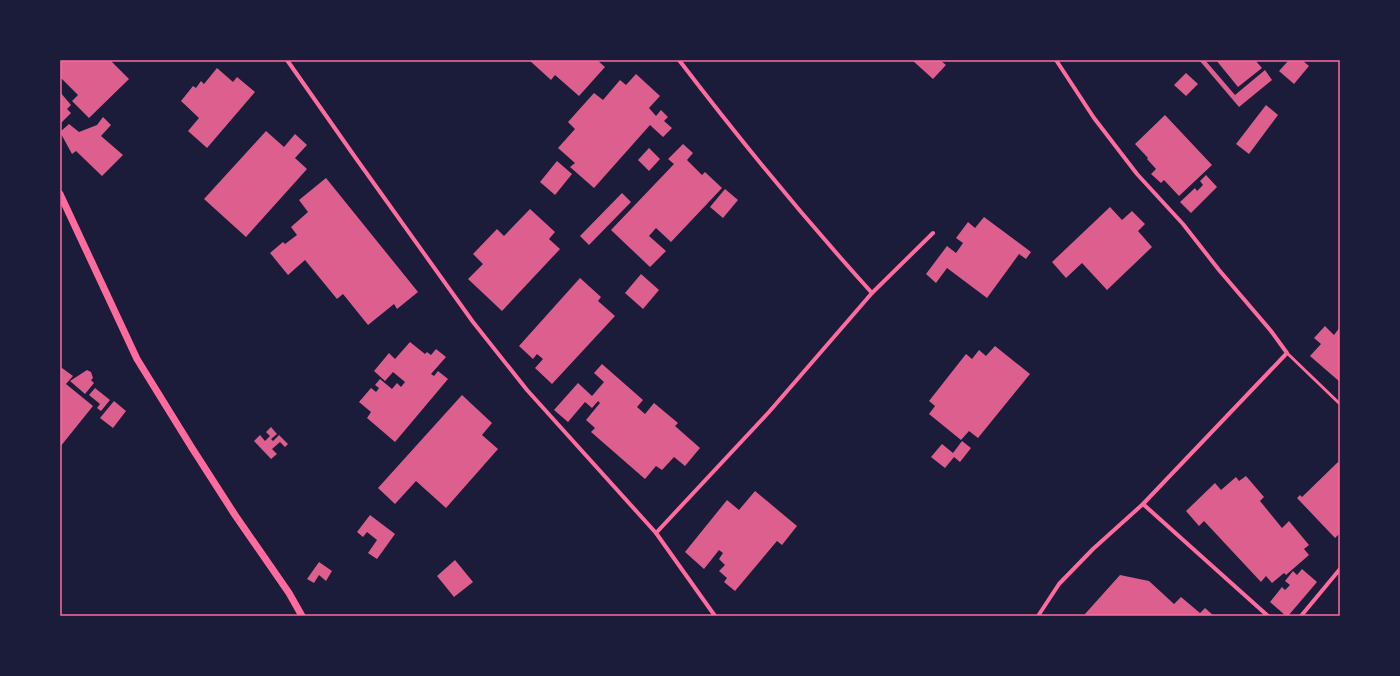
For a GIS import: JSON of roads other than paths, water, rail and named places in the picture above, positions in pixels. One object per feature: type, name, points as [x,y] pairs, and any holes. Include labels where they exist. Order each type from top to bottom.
[{"type":"street","points":[[287,60],[473,322],[527,390],[656,533],[715,616]]},
{"type":"street","points":[[679,60],[731,128],[834,251],[872,292]]},
{"type":"street","points":[[1038,616],[1059,584],[1093,549],[1143,504],[1287,353],[1271,330],[1219,270],[1183,224],[1137,174],[1094,118],[1056,60]]},
{"type":"street","points":[[60,194],[137,359],[235,515],[289,592],[302,616]]},
{"type":"street","points":[[656,533],[769,412],[872,292],[933,233]]},
{"type":"street","points":[[1143,504],[1268,616]]},
{"type":"street","points":[[1301,616],[1340,569]]},
{"type":"lane","points":[[1287,353],[1340,404]]}]
